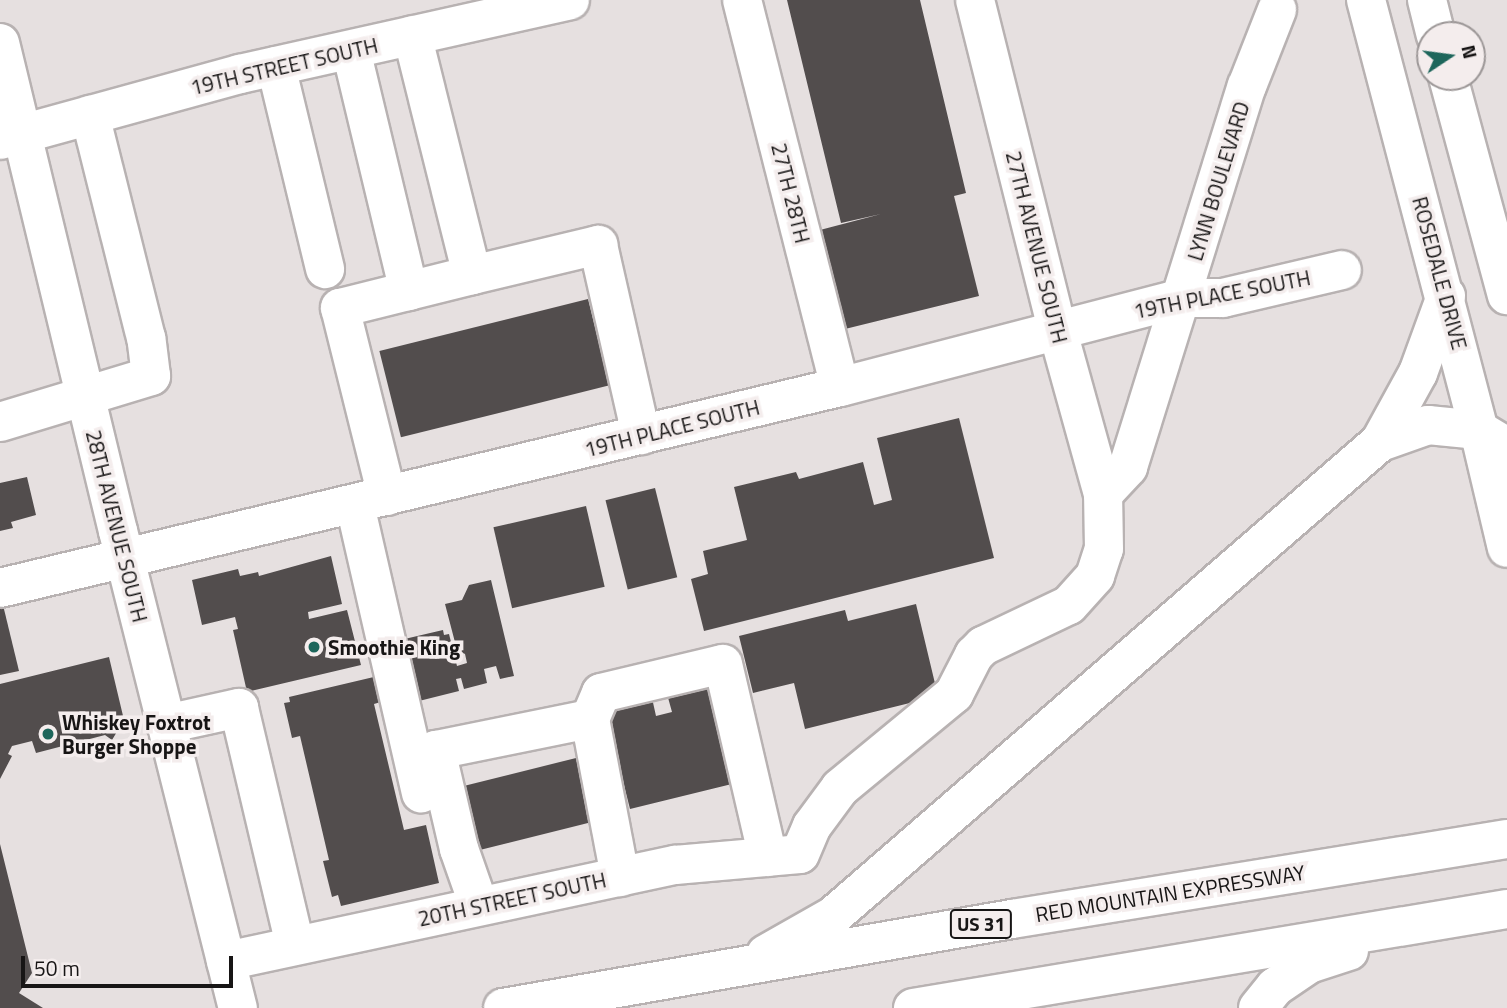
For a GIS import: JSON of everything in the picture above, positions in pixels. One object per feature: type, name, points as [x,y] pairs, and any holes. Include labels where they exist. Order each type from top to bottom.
[{"type":"main road","name":"19TH STREET SOUTH","points":[[12,137],[276,66],[570,0]]},
{"type":"main road","name":"27TH 28TH","points":[[742,0],[840,387]]},
{"type":"main road","name":"27TH AVENUE SOUTH","points":[[975,0],[1058,332],[1103,494]]},
{"type":"main road","name":"ROSEDALE DRIVE","points":[[1367,0],[1446,296],[1493,438],[1507,548]]},
{"type":"main road","points":[[1427,0],[1432,21]]},
{"type":"main road","name":"LYNN BOULEVARD","points":[[1103,494],[1128,467],[1247,86],[1277,10]]},
{"type":"main road","points":[[412,36],[472,275]]},
{"type":"main road","name":"28TH AVENUE SOUTH","points":[[0,43],[12,137],[86,397],[239,1008]]},
{"type":"main road","points":[[351,50],[410,291]]},
{"type":"main road","points":[[276,66],[325,269]]},
{"type":"main road","points":[[1452,91],[1505,283]]},
{"type":"main road","points":[[1,419],[86,397],[151,376],[152,368],[90,115]]},
{"type":"main road","points":[[421,793],[340,308],[598,245],[641,435]]},
{"type":"main road","name":"19TH PLACE SOUTH","points":[[0,588],[840,387],[1181,298],[1223,298],[1342,270]]},
{"type":"main road","points":[[741,968],[833,916],[1380,442],[1418,373],[1446,296]]},
{"type":"main road","points":[[1380,442],[1428,425],[1493,438]]},
{"type":"main road","points":[[620,877],[590,719],[601,693],[723,664],[784,856],[812,826],[840,788],[954,694],[974,655],[983,646],[1069,605],[1077,597],[1095,576],[1104,549],[1103,494]]},
{"type":"main road","points":[[166,724],[239,708],[295,945]]},
{"type":"main road","points":[[479,906],[459,849],[436,750],[590,719]]},
{"type":"main road","name":"RED MOUNTAIN EXPRESSWAY","points":[[503,1008],[1012,919],[1507,839]]},
{"type":"main road","name":"20TH STREET SOUTH","points":[[226,961],[675,865],[784,856]]},
{"type":"main road","points":[[913,1008],[1495,911]]},
{"type":"main road","points":[[1258,1008],[1275,987],[1309,964],[1440,920]]},
{"type":"building","points":[[787,0],[920,0],[966,193],[954,196],[979,296],[845,329],[820,230],[881,214],[841,223]]},
{"type":"building","points":[[588,299],[610,385],[401,437],[379,351]]},
{"type":"building","points":[[959,418],[994,558],[704,631],[691,579],[708,574],[703,551],[747,540],[734,487],[796,472],[799,479],[863,462],[874,505],[892,500],[877,438]]},
{"type":"building","points":[[27,477],[36,515],[11,522],[13,528],[0,531],[0,483]]},
{"type":"building","points":[[655,488],[677,577],[628,590],[606,500]]},
{"type":"building","points":[[586,506],[605,587],[512,608],[493,527]]},
{"type":"building","points":[[331,556],[342,604],[308,612],[309,619],[347,610],[361,665],[247,692],[233,630],[238,629],[235,617],[202,625],[192,580],[238,569],[240,576],[258,572],[259,576]]},
{"type":"building","points":[[491,580],[514,676],[500,679],[496,666],[484,669],[487,683],[464,689],[461,678],[456,679],[459,691],[411,703],[396,641],[443,630],[444,635],[449,634],[457,666],[467,663],[465,654],[457,650],[445,604],[462,600],[469,585]]},
{"type":"building","points":[[916,604],[938,696],[805,729],[794,683],[753,693],[739,636],[845,610],[848,621]]},
{"type":"building","points":[[0,605],[3,605],[19,671],[0,675]]},
{"type":"building","points":[[109,657],[124,720],[112,740],[105,735],[36,753],[32,741],[12,746],[8,754],[12,756],[0,779],[0,684]]},
{"type":"building","points":[[378,676],[384,701],[374,704],[404,830],[426,825],[439,883],[341,906],[338,895],[332,897],[323,861],[329,860],[300,736],[292,738],[284,703],[290,702],[289,697]]},
{"type":"building","points":[[715,682],[740,782],[630,809],[605,709],[652,698],[656,716],[672,712],[667,694]]},
{"type":"building","points":[[576,758],[592,822],[471,852],[455,788]]},
{"type":"building","points":[[0,844],[32,973],[19,993],[43,1008],[0,1008]]},
{"type":"place","name":"Smoothie King","points":[[314,647]]},
{"type":"place","name":"Whiskey Foxtrot Burger Shoppe","points":[[48,734]]}]
